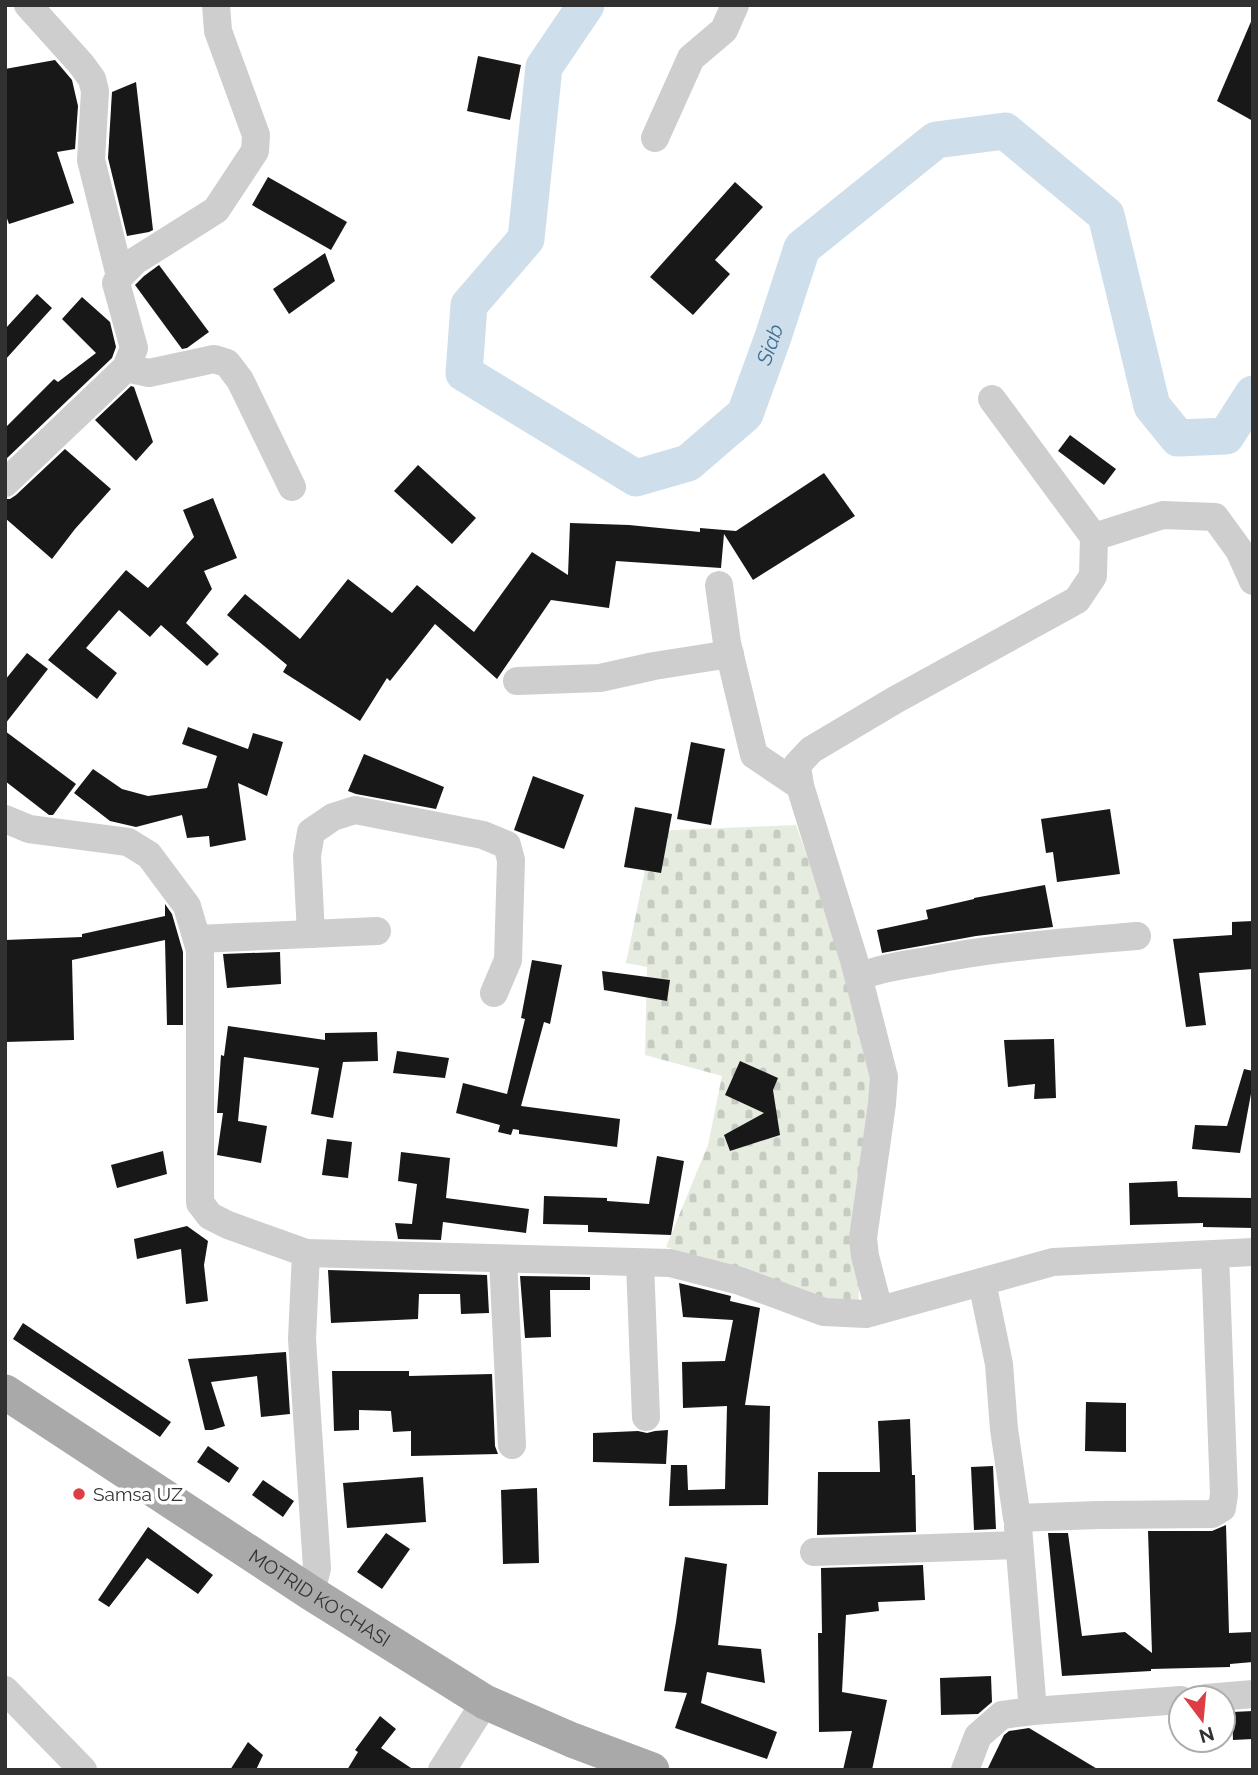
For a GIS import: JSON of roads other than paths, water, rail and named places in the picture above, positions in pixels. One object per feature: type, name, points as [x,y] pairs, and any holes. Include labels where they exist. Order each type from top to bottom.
[{"type":"main road","name":"MOTRID KO'CHASI","points":[[5,1392],[310,1593],[485,1702],[572,1740],[652,1770]]},
{"type":"street","points":[[28,5],[92,79],[94,91],[91,160],[120,276]]},
{"type":"street","points":[[5,483],[126,368],[134,348],[116,283],[120,276],[135,261],[216,210],[256,151],[256,135],[218,31],[216,5]]},
{"type":"street","points":[[655,138],[691,58],[724,30],[735,5]]},
{"type":"street","points":[[126,368],[149,373],[214,359],[228,363],[240,380],[292,487]]},
{"type":"street","points":[[879,1310],[863,1238],[884,1077],[859,977],[800,786],[797,765],[811,750],[895,700],[1077,600],[1094,576],[1094,537],[992,398]]},
{"type":"street","points":[[1094,537],[1163,515],[1215,517],[1239,550],[1253,581]]},
{"type":"street","points":[[719,585],[730,654],[754,755],[800,786]]},
{"type":"street","points":[[517,681],[600,678],[730,654]]},
{"type":"street","points":[[311,934],[307,856],[311,832],[333,817],[355,810],[483,835],[507,845],[511,860],[508,960],[494,993]]},
{"type":"street","points":[[5,819],[29,829],[128,842],[149,855],[187,906],[200,950],[200,1203],[210,1216],[228,1225],[306,1253],[670,1263],[740,1281],[824,1312],[866,1314],[1053,1262],[1253,1252]]},
{"type":"street","points":[[197,939],[377,930]]},
{"type":"street","points":[[859,977],[875,970],[960,954],[1137,936]]},
{"type":"street","points":[[306,1253],[302,1339],[317,1568],[310,1593]]},
{"type":"street","points":[[814,1552],[1018,1531],[1098,1515],[1212,1514],[1222,1508],[1224,1494],[1215,1254]]},
{"type":"street","points":[[503,1259],[512,1445]]},
{"type":"street","points":[[640,1263],[646,1417]]},
{"type":"street","points":[[982,1282],[999,1364],[1004,1429],[1018,1531],[1033,1711]]},
{"type":"street","points":[[5,1690],[83,1770]]},
{"type":"street","points":[[965,1770],[978,1736],[1002,1715],[1167,1701]]},
{"type":"street","points":[[442,1770],[485,1702]]},
{"type":"waterway","name":"Siab","points":[[586,5],[544,67],[526,239],[469,305],[464,373],[636,478],[688,463],[745,414],[802,248],[936,140],[1005,131],[1106,215],[1152,406],[1178,438],[1226,436],[1253,394]]},
{"type":"place","name":"Samsa UZ","points":[[79,1494]]}]
